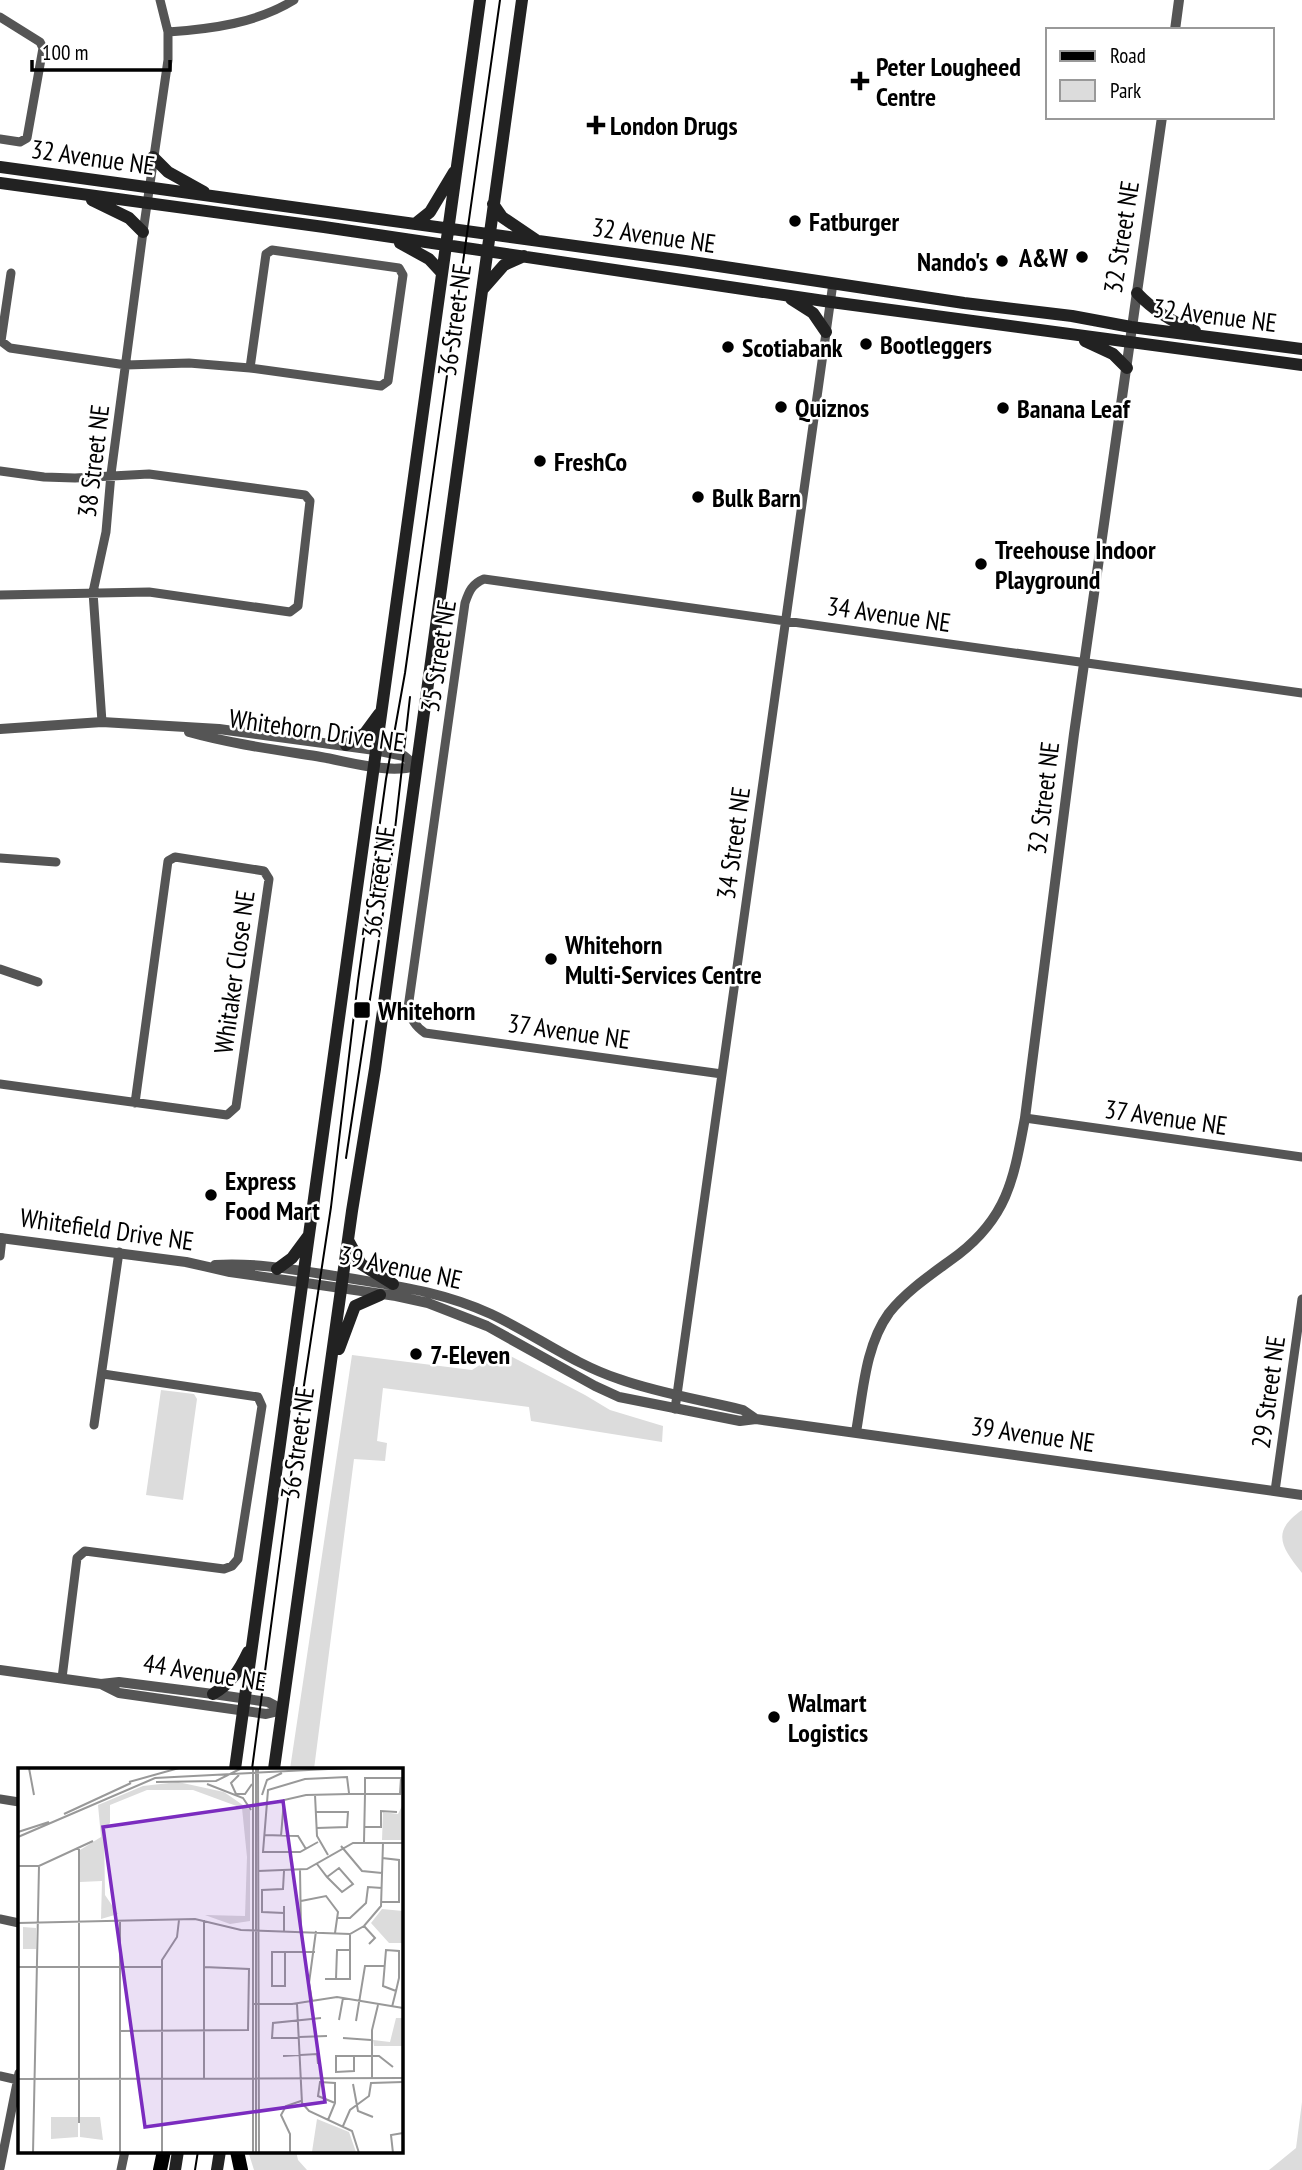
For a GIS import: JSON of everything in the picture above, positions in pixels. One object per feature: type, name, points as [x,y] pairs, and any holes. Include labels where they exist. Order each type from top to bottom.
[{"type":"main road","name":"36 Street NE","points":[[235,1768],[480,0]]},
{"type":"main road","name":"36 Street NE","points":[[274,1768],[348,1240],[373,1083],[522,0]]},
{"type":"main road","points":[[153,157],[168,173],[214,197]]},
{"type":"main road","points":[[415,224],[430,212],[457,166]]},
{"type":"main road","name":"32 Avenue NE","points":[[0,167],[1302,349]]},
{"type":"main road","name":"32 Avenue NE","points":[[0,183],[831,302],[1302,365]]},
{"type":"main road","points":[[82,194],[129,218],[143,232]]},
{"type":"main road","points":[[493,204],[502,217],[539,242]]},
{"type":"main road","points":[[388,237],[419,253],[442,273]]},
{"type":"main road","points":[[481,292],[504,265],[524,256]]},
{"type":"main road","points":[[1137,293],[1152,309],[1208,337]]},
{"type":"main road","points":[[778,294],[798,302],[813,313],[826,332]]},
{"type":"main road","points":[[1072,335],[1113,354],[1127,368]]},
{"type":"main road","points":[[346,745],[365,733],[381,710]]},
{"type":"main road","points":[[277,1269],[292,1258],[311,1232]]},
{"type":"main road","points":[[348,1240],[361,1265],[393,1284]]},
{"type":"main road","points":[[331,1365],[341,1346],[348,1319],[355,1306],[380,1294]]},
{"type":"main road","points":[[213,1694],[238,1674],[254,1639]]},
{"type":"main road","points":[[160,2170],[164,2152]]},
{"type":"main road","points":[[175,2170],[178,2152]]},
{"type":"main road","points":[[217,2170],[220,2152]]},
{"type":"main road","points":[[237,2152],[241,2170]]},
{"type":"street","name":"38 Street NE","points":[[102,722],[93,592],[106,532],[111,474],[168,60],[168,32],[160,0]]},
{"type":"street","points":[[168,32],[230,26],[279,9],[294,0]]},
{"type":"street","points":[[1175,28],[1179,0]]},
{"type":"street","points":[[0,17],[40,42],[43,48],[27,138],[20,142],[0,139]]},
{"type":"street","name":"32 Street NE","points":[[856,1432],[872,1348],[879,1330],[908,1293],[962,1251],[996,1216],[1010,1185],[1025,1118],[1074,734],[1162,119]]},
{"type":"street","points":[[11,273],[1,341],[10,348],[126,365],[189,363],[250,368],[381,387],[388,381],[403,275],[399,268],[272,250],[266,254],[250,368]]},
{"type":"street","name":"34 Street NE","points":[[675,1409],[833,284]]},
{"type":"street","points":[[0,471],[75,478],[111,474],[174,476],[305,495],[310,501],[298,606],[290,611],[149,592],[0,595]]},
{"type":"street","name":"34 Avenue NE","points":[[472,586],[484,579],[1302,692]]},
{"type":"street","name":"35 Street NE","points":[[414,1023],[408,1008],[465,603],[472,586]]},
{"type":"street","name":"Whitehorn Drive NE","points":[[0,729],[102,722],[219,729],[375,750],[404,756],[416,766]]},
{"type":"street","name":"Whitehorn Drive NE","points":[[166,726],[217,740],[373,765],[403,769],[416,766]]},
{"type":"street","name":"Whitaker Close NE","points":[[0,1084],[135,1103],[227,1115],[236,1107],[269,879],[264,871],[174,857],[168,861],[135,1103]]},
{"type":"street","points":[[0,858],[56,862]]},
{"type":"street","points":[[0,969],[38,982]]},
{"type":"street","name":"37 Avenue NE","points":[[414,1023],[425,1033],[722,1074]]},
{"type":"street","name":"37 Avenue NE","points":[[1025,1118],[1302,1157]]},
{"type":"street","points":[[0,1256],[1,1238]]},
{"type":"street","name":"Whitefield Drive NE","points":[[1,1238],[208,1265],[230,1272],[304,1278]]},
{"type":"street","points":[[94,1425],[119,1252]]},
{"type":"street","name":"Whitefield Drive NE","points":[[208,1265],[232,1264],[277,1269],[304,1278]]},
{"type":"street","name":"39 Avenue NE","points":[[304,1278],[417,1300],[452,1311],[504,1335],[619,1397],[740,1421],[757,1419],[856,1432],[1302,1495]]},
{"type":"street","name":"39 Avenue NE","points":[[342,1284],[393,1284],[452,1297],[492,1314],[586,1366],[618,1380],[743,1410],[757,1419]]},
{"type":"street","name":"29 Street NE","points":[[1275,1491],[1302,1299]]},
{"type":"street","points":[[62,1678],[76,1558],[85,1551],[224,1569],[232,1566],[238,1559],[262,1406],[258,1397],[103,1374]]},
{"type":"street","name":"44 Avenue NE","points":[[0,1671],[213,1694],[245,1705]]},
{"type":"street","name":"44 Avenue NE","points":[[101,1684],[119,1693],[245,1705],[268,1702],[283,1710]]},
{"type":"street","points":[[0,1798],[18,1802]]},
{"type":"street","points":[[0,1919],[18,1923]]},
{"type":"street","points":[[0,2076],[18,2076]]},
{"type":"street","points":[[0,2168],[18,2081]]},
{"type":"street","points":[[121,2170],[125,2152]]},
{"type":"green space","points":[[501,1351],[610,1410],[663,1426],[662,1442],[531,1421],[529,1407],[383,1388],[377,1441],[387,1443],[385,1461],[354,1459],[314,1768],[290,1768],[352,1355],[472,1370]]},
{"type":"green space","points":[[161,1390],[194,1394],[197,1399],[183,1500],[146,1495]]},
{"type":"green space","points":[[1302,1510],[1302,1573],[1289,1556],[1282,1540],[1286,1526]]},
{"type":"green space","points":[[1302,2102],[1302,2170],[1269,2170],[1296,2148]]},
{"type":"green space","points":[[248,2152],[296,2152],[298,2160],[307,2170],[254,2170]]},
{"type":"tram line","points":[[252,1768],[296,1438],[331,1207],[386,779],[405,673],[500,0]]},
{"type":"tram line","points":[[346,1158],[393,847],[410,697]]},
{"type":"tram line","points":[[195,2170],[198,2152]]},
{"type":"place","name":"Peter Lougheed Centre","points":[[860,81]]},
{"type":"place","name":"London Drugs","points":[[596,125]]},
{"type":"place","name":"Fatburger","points":[[795,221]]},
{"type":"place","name":"A&W","points":[[1082,257]]},
{"type":"place","name":"Nando's","points":[[1002,261]]},
{"type":"place","name":"Bootleggers","points":[[866,344]]},
{"type":"place","name":"Scotiabank","points":[[728,347]]},
{"type":"place","name":"Quiznos","points":[[781,407]]},
{"type":"place","name":"Banana Leaf","points":[[1003,408]]},
{"type":"place","name":"FreshCo","points":[[540,461]]},
{"type":"place","name":"Bulk Barn","points":[[698,497]]},
{"type":"place","name":"Treehouse Indoor Playground","points":[[981,564]]},
{"type":"place","name":"Whitehorn Multi-Services Centre","points":[[551,959]]},
{"type":"place","name":"Whitehorn","points":[[362,1010]]},
{"type":"place","name":"Express Food Mart","points":[[211,1195]]},
{"type":"place","name":"7-Eleven","points":[[416,1354]]},
{"type":"place","name":"Walmart Logistics","points":[[774,1717]]}]
